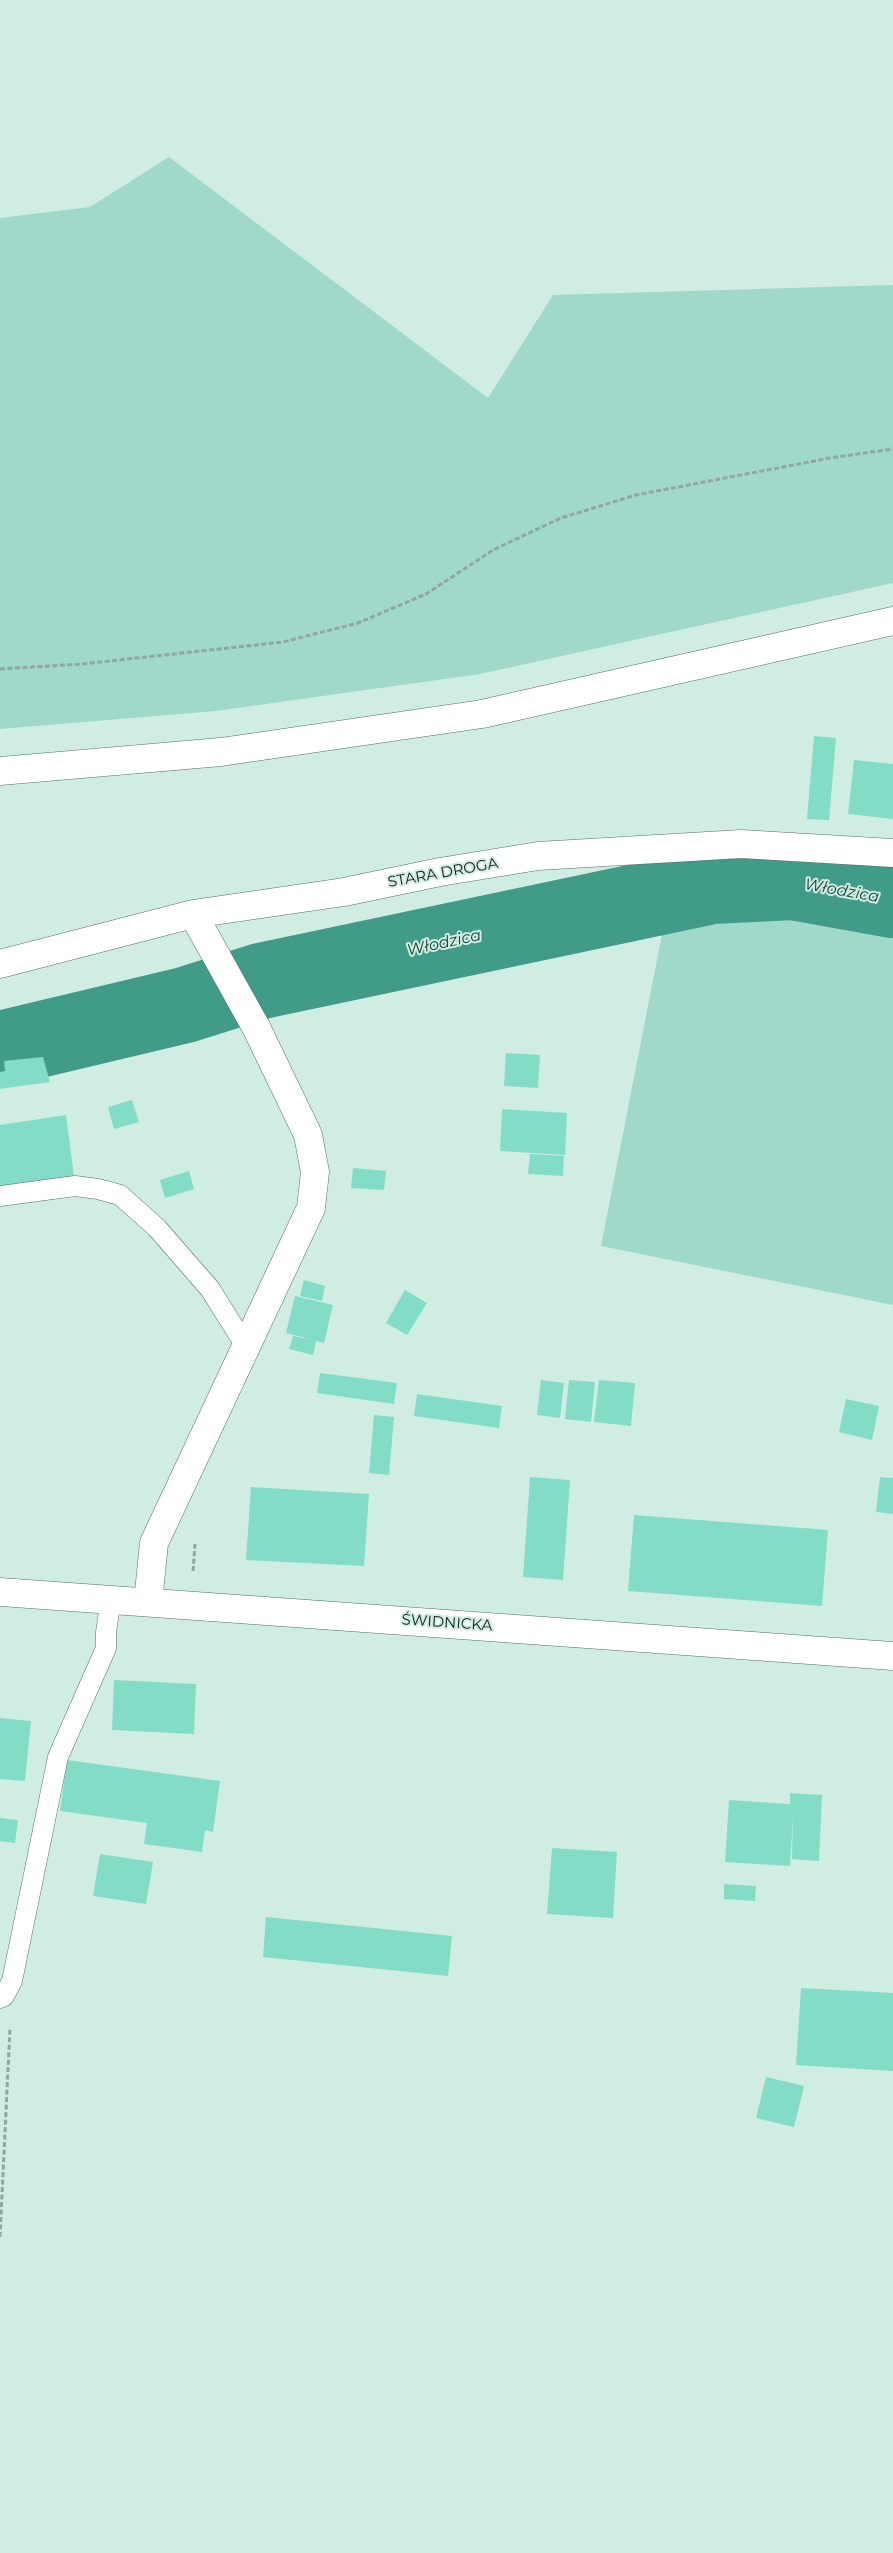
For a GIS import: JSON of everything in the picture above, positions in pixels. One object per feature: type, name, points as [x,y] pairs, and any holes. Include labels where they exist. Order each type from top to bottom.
[{"type":"street","points":[[0,771],[221,752],[482,714],[893,621]]},
{"type":"street","name":"STARA DROGA","points":[[0,964],[199,924],[440,872],[538,856],[742,844],[893,853]]},
{"type":"street","points":[[148,1602],[154,1543],[311,1208],[315,1172],[308,1135],[256,1029],[199,924]]},
{"type":"street","name":"ŚWIDNICKA","points":[[0,1592],[893,1656]]},
{"type":"lane","points":[[0,1196],[75,1186],[98,1189],[120,1195],[157,1228],[210,1289],[247,1348]]},
{"type":"lane","points":[[0,1998],[4,1996],[12,1981],[58,1757],[106,1648],[106,1632],[111,1599]]},
{"type":"path","points":[[0,669],[82,664],[283,642],[358,623],[426,594],[492,550],[561,518],[636,495],[830,458],[893,449]]},
{"type":"path","points":[[191,1605],[195,1534]]},
{"type":"path","points":[[0,2237],[12,1981]]},
{"type":"green space","points":[[169,157],[488,398],[553,295],[893,285],[893,583],[480,674],[216,711],[0,729],[0,218],[90,207]]},
{"type":"green space","points":[[793,882],[893,900],[893,1305],[601,1246],[664,924],[712,886]]},
{"type":"building","points":[[814,736],[836,738],[829,820],[807,819]]},
{"type":"building","points":[[854,760],[893,764],[893,819],[848,814]]},
{"type":"building","points":[[506,1053],[540,1055],[538,1088],[504,1086]]},
{"type":"building","points":[[43,1057],[50,1082],[0,1089],[0,1072],[5,1071],[4,1061]]},
{"type":"building","points":[[132,1100],[139,1122],[114,1129],[108,1107]]},
{"type":"building","points":[[502,1109],[567,1113],[565,1155],[500,1151]]},
{"type":"building","points":[[66,1115],[74,1176],[0,1187],[0,1125]]},
{"type":"building","points":[[530,1154],[564,1156],[563,1176],[528,1174]]},
{"type":"building","points":[[353,1168],[386,1171],[384,1190],[351,1188]]},
{"type":"building","points":[[189,1171],[194,1189],[165,1198],[160,1180]]},
{"type":"building","points":[[304,1280],[325,1286],[322,1301],[300,1296]]},
{"type":"building","points":[[405,1290],[427,1303],[407,1335],[386,1323]]},
{"type":"building","points":[[295,1296],[333,1305],[324,1343],[316,1341],[313,1355],[289,1349],[293,1336],[313,1340],[286,1333]]},
{"type":"building","points":[[320,1373],[397,1383],[394,1404],[317,1393]]},
{"type":"building","points":[[541,1380],[564,1383],[560,1418],[537,1415]]},
{"type":"building","points":[[569,1380],[595,1382],[591,1422],[565,1419]]},
{"type":"building","points":[[599,1380],[635,1383],[631,1426],[594,1422]]},
{"type":"building","points":[[417,1394],[502,1406],[499,1428],[414,1416]]},
{"type":"building","points":[[846,1399],[879,1406],[872,1440],[839,1432]]},
{"type":"building","points":[[374,1415],[394,1417],[389,1475],[369,1473]]},
{"type":"building","points":[[530,1477],[570,1480],[563,1580],[523,1577]]},
{"type":"building","points":[[880,1477],[893,1478],[893,1514],[876,1512]]},
{"type":"building","points":[[251,1487],[369,1494],[364,1566],[246,1560]]},
{"type":"building","points":[[634,1515],[828,1530],[822,1606],[628,1591]]},
{"type":"building","points":[[114,1680],[196,1684],[194,1734],[112,1730]]},
{"type":"building","points":[[0,1718],[31,1721],[25,1781],[0,1779]]},
{"type":"building","points":[[67,1760],[220,1781],[213,1832],[205,1830],[202,1852],[144,1844],[147,1823],[60,1811]]},
{"type":"building","points":[[790,1793],[822,1795],[819,1861],[792,1859],[793,1816],[790,1866],[725,1862],[729,1800],[790,1804]]},
{"type":"building","points":[[0,1818],[18,1820],[15,1843],[0,1841]]},
{"type":"building","points":[[552,1848],[617,1852],[613,1918],[547,1914]]},
{"type":"building","points":[[100,1854],[153,1862],[146,1904],[93,1896]]},
{"type":"building","points":[[724,1884],[756,1886],[755,1901],[724,1899]]},
{"type":"building","points":[[266,1917],[452,1936],[448,1976],[263,1957]]},
{"type":"building","points":[[801,1988],[893,1993],[893,2071],[796,2065]]},
{"type":"building","points":[[766,2077],[804,2086],[794,2127],[756,2118]]},
{"type":"waterway","name":"Włodzica","points":[[0,1049],[185,1005],[261,981],[712,886],[793,882],[893,900]]}]
